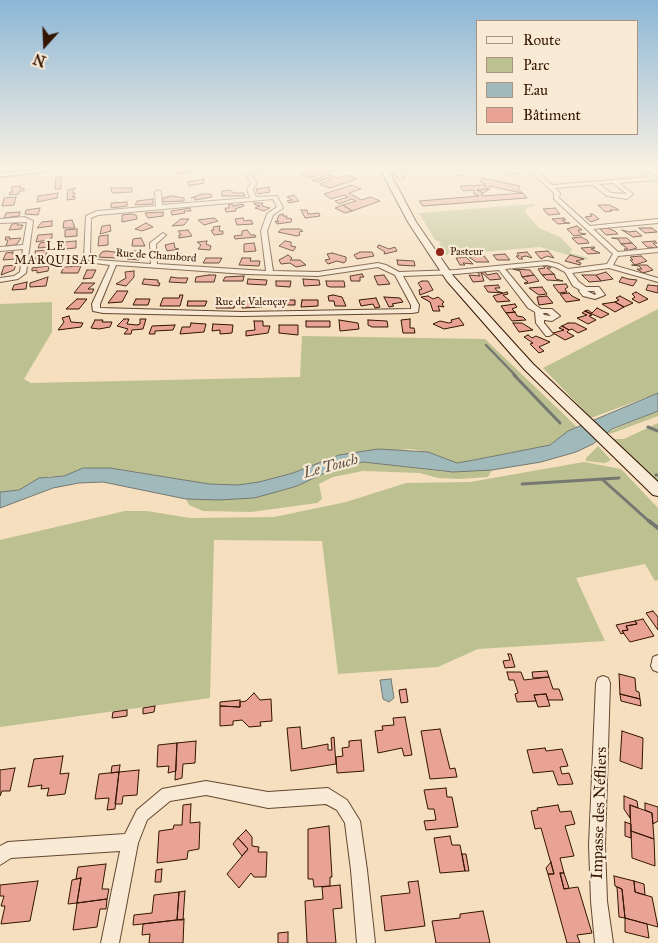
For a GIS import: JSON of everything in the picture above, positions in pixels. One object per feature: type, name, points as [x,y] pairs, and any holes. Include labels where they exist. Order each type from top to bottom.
[{"type":"main road","points":[[406,213],[445,272],[529,367],[658,492]]},
{"type":"street","name":"Rue de Chambord","points":[[97,213],[88,217],[87,257],[93,262],[270,273],[318,274],[378,266],[384,266],[398,274],[501,268],[547,263],[557,265],[567,271]]},
{"type":"street","name":"Rue de Chambord","points":[[270,273],[264,230],[272,213]]},
{"type":"street","points":[[572,213],[616,254],[658,250]]},
{"type":"street","points":[[0,221],[29,221],[22,274],[13,279],[0,280]]},
{"type":"street","points":[[588,228],[658,222]]},
{"type":"street","points":[[154,266],[153,243],[163,235]]},
{"type":"street","points":[[0,249],[26,246]]},
{"type":"street","points":[[609,266],[616,254]]},
{"type":"street","name":"Rue de Valençay","points":[[114,264],[95,306],[102,311],[252,314],[415,310],[415,305],[398,274]]},
{"type":"street","points":[[584,288],[576,284],[567,271],[609,266],[658,280]]},
{"type":"street","points":[[501,268],[531,306],[540,314],[540,323],[549,334]]},
{"type":"street","points":[[658,661],[658,666]]},
{"type":"street","name":"Impasse des Néfliers","points":[[603,683],[596,845],[599,901],[604,943]]},
{"type":"street","points":[[110,943],[130,842],[142,815],[166,794],[206,788],[268,800],[328,796],[342,805],[352,821],[366,943]]},
{"type":"street","points":[[0,857],[8,850],[130,842]]},
{"type":"green space","points":[[419,213],[526,213],[539,228],[560,237],[572,249],[570,253],[588,258],[587,260],[540,247],[446,255],[439,244],[442,243],[435,240]]},
{"type":"green space","points":[[52,302],[52,332],[24,379],[31,383],[300,377],[302,336],[485,339],[577,427],[550,445],[457,463],[428,452],[410,449],[339,455],[293,473],[259,482],[238,485],[209,484],[110,468],[83,468],[64,476],[49,476],[19,490],[0,492],[0,304]]},
{"type":"green space","points":[[658,309],[658,393],[591,418],[543,368]]},
{"type":"green space","points":[[658,411],[658,416],[610,434],[608,432]]},
{"type":"green space","points":[[658,423],[658,483],[612,439],[624,439]]},
{"type":"green space","points":[[598,446],[611,460],[605,463],[586,461],[586,458]]},
{"type":"green space","points":[[363,462],[447,472],[492,470],[488,477],[459,479],[438,478],[420,473],[363,471],[333,477],[319,484],[322,499],[317,503],[251,512],[203,511],[189,505],[186,499],[254,498],[297,486],[333,469]]},
{"type":"green space","points":[[584,462],[621,469],[658,508],[658,580],[655,581],[645,564],[576,578],[605,641],[478,649],[438,667],[338,674],[322,541],[214,540],[210,698],[0,727],[0,540],[125,511],[147,511],[190,518],[274,517],[346,502],[406,483],[470,482]]},
{"type":"water","name":"Le Touch","points":[[658,393],[658,411],[612,429],[593,444],[576,452],[541,462],[492,470],[453,472],[363,462],[333,469],[297,486],[254,498],[219,500],[186,499],[103,482],[79,483],[53,488],[0,508],[0,492],[19,490],[39,478],[64,476],[83,468],[110,468],[209,484],[238,485],[259,482],[293,473],[339,455],[378,449],[428,452],[457,463],[550,445],[568,431]]},
{"type":"water","points":[[391,679],[394,698],[389,702],[383,699],[380,680]]},
{"type":"building","points":[[6,213],[20,213],[19,216],[4,218]]},
{"type":"building","points":[[25,213],[39,213],[38,215]]},
{"type":"building","points":[[145,213],[163,213],[163,216],[148,218]]},
{"type":"building","points":[[303,213],[319,213],[320,216],[305,218]]},
{"type":"building","points":[[546,213],[560,214],[548,215]]},
{"type":"building","points":[[283,214],[283,216],[287,216],[286,218],[292,219],[291,222],[277,224],[275,221],[279,222],[277,220],[279,215]]},
{"type":"building","points":[[590,214],[599,219],[591,222],[585,217],[592,216]]},
{"type":"building","points":[[122,215],[136,215],[137,219],[122,222]]},
{"type":"building","points":[[214,218],[218,221],[204,225],[198,220]]},
{"type":"building","points":[[243,218],[244,221],[251,220],[253,224],[237,225],[235,219]]},
{"type":"building","points":[[564,218],[566,220],[562,220],[564,222],[570,223],[558,224],[552,219]]},
{"type":"building","points":[[181,219],[189,219],[184,225],[172,226]]},
{"type":"building","points":[[72,220],[75,228],[63,228],[64,221]]},
{"type":"building","points":[[52,221],[52,226],[37,228],[42,222]]},
{"type":"building","points":[[18,223],[17,225],[23,225],[21,229],[9,230],[12,224]]},
{"type":"building","points":[[146,223],[153,227],[142,231],[135,229]]},
{"type":"building","points":[[110,225],[111,231],[100,234],[102,226]]},
{"type":"building","points":[[220,226],[219,231],[223,231],[223,234],[214,235],[211,230],[214,230],[213,227]]},
{"type":"building","points":[[577,226],[582,230],[578,230],[580,233],[586,234],[574,236],[567,229]]},
{"type":"building","points":[[607,228],[618,234],[606,235],[600,229]]},
{"type":"building","points":[[639,228],[652,228],[657,232],[645,233]]},
{"type":"building","points":[[77,229],[77,236],[65,237],[65,230]]},
{"type":"building","points":[[282,229],[300,229],[303,231],[299,232],[300,235],[297,236],[278,232]]},
{"type":"building","points":[[188,230],[192,236],[179,238],[179,235],[181,235],[178,231]]},
{"type":"building","points":[[247,230],[256,237],[235,239],[234,236],[242,235],[242,231]]},
{"type":"building","points":[[622,230],[636,231],[642,236],[633,237]]},
{"type":"building","points":[[52,234],[52,238],[48,240],[36,242],[38,235]]},
{"type":"building","points":[[108,235],[108,245],[98,246],[99,236]]},
{"type":"building","points":[[6,237],[10,237],[9,239],[21,238],[16,245],[6,246],[8,240],[5,240]]},
{"type":"building","points":[[581,237],[589,243],[578,244],[572,238]]},
{"type":"building","points":[[141,238],[145,246],[132,246],[133,239]]},
{"type":"building","points":[[612,238],[627,238],[632,243],[621,244],[618,239]]},
{"type":"building","points":[[51,241],[50,247],[38,248],[40,243]]},
{"type":"building","points":[[76,241],[76,248],[64,249],[65,242]]},
{"type":"building","points":[[207,241],[206,244],[211,246],[210,250],[198,249],[201,245],[197,242]]},
{"type":"building","points":[[285,241],[291,242],[291,246],[296,247],[293,251],[279,246]]},
{"type":"building","points":[[655,241],[657,243],[653,243],[658,248],[647,247],[642,242]]},
{"type":"building","points":[[174,243],[175,248],[179,249],[167,251],[165,245]]},
{"type":"building","points":[[254,243],[256,251],[244,252],[244,244]]},
{"type":"building","points":[[632,243],[637,248],[626,251],[624,249],[628,249],[621,244]]},
{"type":"building","points":[[379,245],[389,249],[395,247],[397,251],[384,254],[385,252],[377,247]]},
{"type":"building","points":[[594,247],[591,249],[600,253],[588,254],[581,248]]},
{"type":"building","points":[[47,250],[46,256],[36,257],[35,251]]},
{"type":"building","points":[[133,251],[143,251],[139,260],[127,259]]},
{"type":"building","points":[[548,251],[554,258],[547,256],[541,259],[535,252]]},
{"type":"building","points":[[13,252],[12,254],[18,254],[16,259],[3,260],[6,253]]},
{"type":"building","points":[[102,252],[119,254],[116,258],[98,257]]},
{"type":"building","points":[[360,252],[372,252],[374,256],[357,259],[354,255]]},
{"type":"building","points":[[527,252],[532,258],[526,256],[521,257],[523,259],[519,259],[516,256],[519,256],[517,253]]},
{"type":"building","points":[[332,253],[346,257],[346,261],[344,263],[337,261],[328,264],[325,260],[330,259],[327,254]]},
{"type":"building","points":[[78,254],[76,261],[66,262],[66,255]]},
{"type":"building","points":[[181,254],[182,261],[163,260],[163,256]]},
{"type":"building","points":[[505,254],[510,260],[497,260],[493,255]]},
{"type":"building","points":[[288,255],[292,258],[290,260],[300,260],[306,265],[296,267],[290,263],[281,264],[279,260]]},
{"type":"building","points":[[570,255],[584,259],[576,261],[581,263],[580,265],[565,261]]},
{"type":"building","points":[[484,256],[489,262],[476,262],[469,257]]},
{"type":"building","points":[[641,256],[647,261],[635,265],[630,260],[633,260],[630,257]]},
{"type":"building","points":[[47,257],[46,264],[34,264],[35,258]]},
{"type":"building","points":[[466,257],[473,264],[463,263],[465,265],[460,265],[456,258]]},
{"type":"building","points":[[206,258],[222,258],[219,263],[203,263]]},
{"type":"building","points":[[242,258],[251,258],[250,261],[260,261],[259,266],[239,265]]},
{"type":"building","points":[[397,260],[414,261],[415,266],[398,265]]},
{"type":"building","points":[[16,265],[14,270],[1,275],[4,266]]},
{"type":"building","points":[[632,265],[647,265],[653,270],[643,273],[637,269],[642,269],[639,266]]},
{"type":"building","points":[[49,266],[48,271],[37,273],[37,270],[32,271],[32,268]]},
{"type":"building","points":[[81,266],[78,273],[61,273],[64,267]]},
{"type":"building","points":[[543,266],[550,266],[551,268],[547,268],[554,274],[542,275],[538,269],[545,268]]},
{"type":"building","points":[[513,269],[530,270],[534,275],[522,277],[520,271]]},
{"type":"building","points":[[87,270],[96,270],[92,278],[83,279]]},
{"type":"building","points":[[134,271],[134,277],[126,286],[116,284],[126,278],[125,272]]},
{"type":"building","points":[[481,272],[485,272],[487,275],[497,273],[501,279],[490,280]]},
{"type":"building","points":[[481,272],[484,281],[473,282],[469,275],[480,276],[478,273]]},
{"type":"building","points":[[606,272],[613,279],[601,281],[596,275]]},
{"type":"building","points":[[362,274],[364,277],[360,277],[360,281],[351,281],[350,276]]},
{"type":"building","points":[[554,274],[556,279],[563,281],[547,280],[542,275]]},
{"type":"building","points":[[216,275],[214,282],[195,282],[196,277]]},
{"type":"building","points":[[384,275],[390,284],[378,285],[374,276]]},
{"type":"building","points":[[534,275],[539,281],[524,283],[528,282],[522,277]]},
{"type":"building","points":[[582,275],[596,275],[601,281],[589,282]]},
{"type":"building","points":[[244,276],[243,281],[223,281],[225,277]]},
{"type":"building","points":[[48,277],[46,286],[30,287],[30,283]]},
{"type":"building","points":[[171,277],[188,278],[186,283],[169,282]]},
{"type":"building","points":[[622,277],[637,280],[633,286],[619,282]]},
{"type":"building","points":[[144,279],[158,280],[159,286],[142,284]]},
{"type":"building","points":[[248,279],[267,280],[266,285],[247,284]]},
{"type":"building","points":[[303,279],[319,280],[320,285],[304,286]]},
{"type":"building","points":[[276,281],[291,281],[290,287],[276,286]]},
{"type":"building","points":[[326,281],[344,281],[345,287],[330,287],[327,286]]},
{"type":"building","points":[[428,281],[433,290],[420,295],[419,290],[422,289],[418,283]]},
{"type":"building","points":[[27,282],[26,289],[12,290],[14,285]]},
{"type":"building","points":[[82,283],[95,283],[88,289],[94,289],[92,293],[74,293]]},
{"type":"building","points":[[566,284],[568,287],[565,289],[567,292],[559,293],[553,285]]},
{"type":"building","points":[[498,285],[500,288],[495,288],[503,293],[488,292],[484,286]]},
{"type":"building","points":[[648,285],[658,286],[658,293],[646,290]]},
{"type":"building","points":[[542,287],[547,294],[539,295],[529,288]]},
{"type":"building","points":[[117,291],[128,291],[122,302],[108,303]]},
{"type":"building","points":[[507,292],[508,294],[503,295],[510,301],[497,302],[493,296]]},
{"type":"building","points":[[636,292],[648,299],[639,303],[632,299],[635,297],[632,294]]},
{"type":"building","points":[[569,293],[580,300],[566,302],[560,294]]},
{"type":"building","points":[[180,295],[183,295],[180,306],[160,306],[163,298],[179,298]]},
{"type":"building","points":[[328,296],[342,297],[346,306],[335,306],[334,301],[329,301]]},
{"type":"building","points":[[428,296],[433,299],[438,297],[444,302],[442,304],[444,307],[438,306],[440,311],[433,311],[430,302],[421,297]]},
{"type":"building","points":[[547,296],[553,303],[539,305],[537,297]]},
{"type":"building","points":[[620,296],[633,303],[624,307],[615,302],[619,300],[616,298]]},
{"type":"building","points":[[384,297],[400,298],[403,302],[392,304],[394,306],[389,307]]},
{"type":"building","points":[[376,298],[380,307],[375,308],[373,304],[361,306],[359,300]]},
{"type":"building","points":[[77,299],[87,299],[79,309],[66,309]]},
{"type":"building","points":[[136,299],[150,299],[148,305],[133,305]]},
{"type":"building","points":[[244,300],[257,302],[263,300],[262,307],[242,308]]},
{"type":"building","points":[[273,300],[295,300],[295,305],[272,305]]},
{"type":"building","points":[[302,300],[318,300],[318,306],[301,307]]},
{"type":"building","points":[[188,301],[207,301],[205,306],[187,306]]},
{"type":"building","points":[[218,302],[235,302],[234,308],[216,308]]},
{"type":"building","points":[[615,302],[624,307],[615,312],[602,304]]},
{"type":"building","points":[[515,304],[517,307],[512,309],[515,312],[506,313],[501,306]]},
{"type":"building","points":[[597,308],[609,314],[601,318],[585,311],[588,310],[592,313]]},
{"type":"building","points":[[585,311],[596,320],[588,324],[577,318],[587,315],[582,313]]},
{"type":"building","points":[[515,312],[517,316],[523,317],[526,320],[512,321],[506,313]]},
{"type":"building","points":[[69,316],[71,322],[83,323],[81,327],[58,330],[64,322],[62,318]]},
{"type":"building","points":[[459,318],[464,325],[444,329],[433,324],[440,321],[449,323],[452,322],[451,320]]},
{"type":"building","points":[[124,319],[129,319],[127,324],[137,325],[140,324],[140,319],[146,319],[143,329],[132,330],[131,334],[124,334],[128,329],[117,326]]},
{"type":"building","points":[[410,319],[410,328],[414,328],[415,333],[403,333],[401,320]]},
{"type":"building","points":[[95,320],[112,322],[110,327],[91,328]]},
{"type":"building","points":[[339,320],[358,323],[359,329],[340,331]]},
{"type":"building","points":[[368,320],[387,321],[388,327],[372,327],[368,325]]},
{"type":"building","points":[[254,321],[263,321],[263,326],[270,326],[268,333],[246,336],[246,331],[255,330]]},
{"type":"building","points":[[306,321],[330,321],[330,327],[306,327]]},
{"type":"building","points":[[191,323],[206,324],[204,332],[180,334],[182,327],[190,327]]},
{"type":"building","points":[[513,323],[522,323],[533,330],[519,332]]},
{"type":"building","points":[[568,323],[575,323],[587,329],[578,333],[562,326]]},
{"type":"building","points":[[213,324],[233,325],[232,333],[220,334],[220,330],[212,331]]},
{"type":"building","points":[[175,325],[173,330],[155,331],[155,334],[149,334],[152,326]]},
{"type":"building","points":[[279,325],[298,325],[298,335],[279,333]]},
{"type":"building","points":[[562,326],[574,336],[565,340],[553,333],[564,330],[559,328]]},
{"type":"building","points":[[528,335],[532,338],[536,336],[550,342],[539,347],[544,351],[539,353],[530,344],[533,343],[524,337]]},
{"type":"building","points":[[653,611],[658,617],[658,630],[646,613]]},
{"type":"building","points":[[643,619],[654,636],[630,642],[622,631],[628,630],[626,626],[637,624],[635,621]]},
{"type":"building","points":[[635,621],[637,624],[626,626],[628,630],[622,631],[624,633],[621,634],[616,625]]},
{"type":"building","points":[[508,654],[511,654],[515,667],[505,668],[503,661],[510,660]]},
{"type":"building","points":[[547,671],[549,677],[533,678],[532,672]]},
{"type":"building","points":[[507,672],[521,672],[524,680],[549,677],[553,689],[559,689],[563,700],[548,700],[546,694],[534,695],[536,701],[517,702],[515,694],[518,693],[514,680],[509,680]]},
{"type":"building","points":[[619,674],[635,678],[636,691],[639,692],[640,699],[620,694]]},
{"type":"building","points":[[406,689],[408,702],[401,703],[399,690]]},
{"type":"building","points":[[254,693],[260,700],[271,699],[272,721],[260,722],[261,726],[249,727],[242,720],[233,721],[233,725],[220,726],[220,706],[240,707],[240,702],[246,701]]},
{"type":"building","points":[[546,694],[550,706],[538,707],[534,695]]},
{"type":"building","points":[[620,694],[640,699],[641,706],[621,701]]},
{"type":"building","points":[[240,700],[240,707],[220,706],[220,702]]},
{"type":"building","points":[[155,706],[154,712],[143,714],[143,708]]},
{"type":"building","points":[[127,710],[127,716],[112,718],[113,712]]},
{"type":"building","points":[[405,717],[412,755],[404,756],[402,748],[378,753],[375,731],[383,730],[382,726],[394,725],[393,718]]},
{"type":"building","points":[[300,727],[302,749],[328,744],[328,750],[332,750],[331,738],[334,737],[336,764],[291,771],[287,728]]},
{"type":"building","points":[[440,729],[450,769],[455,768],[457,777],[430,779],[421,731]]},
{"type":"building","points":[[622,731],[643,738],[642,769],[620,761]]},
{"type":"building","points":[[361,740],[364,771],[337,773],[336,757],[343,756],[342,748],[349,747],[349,741]]},
{"type":"building","points":[[196,741],[195,763],[183,764],[182,778],[175,780],[177,743]]},
{"type":"building","points":[[177,743],[176,771],[168,773],[169,766],[157,767],[158,745]]},
{"type":"building","points":[[545,748],[546,751],[562,749],[568,766],[560,767],[562,774],[569,773],[573,784],[558,785],[553,771],[533,773],[527,750]]},
{"type":"building","points":[[63,756],[60,774],[69,773],[65,794],[47,796],[49,788],[41,789],[42,785],[28,787],[34,759]]},
{"type":"building","points":[[120,765],[119,772],[111,773],[112,766]]},
{"type":"building","points":[[15,768],[10,791],[2,791],[0,796],[0,770]]},
{"type":"building","points":[[139,770],[137,795],[123,796],[122,804],[115,804],[119,772]]},
{"type":"building","points":[[119,772],[115,809],[107,810],[109,798],[95,799],[99,774]]},
{"type":"building","points":[[446,788],[447,797],[452,797],[458,827],[426,830],[424,821],[436,820],[434,809],[428,809],[424,790]]},
{"type":"building","points":[[624,796],[637,801],[638,808],[630,805],[630,818],[624,809]]},
{"type":"building","points":[[645,803],[658,807],[658,821],[653,824],[652,813],[645,810]]},
{"type":"building","points":[[191,804],[190,823],[200,822],[199,849],[188,851],[187,859],[157,863],[159,831],[173,829],[174,825],[182,825],[183,805]]},
{"type":"building","points":[[558,805],[560,812],[571,811],[575,824],[565,826],[574,856],[560,858],[564,873],[560,873],[564,889],[578,887],[592,933],[577,935],[580,943],[567,943],[548,874],[554,874],[541,828],[535,829],[531,811],[538,810],[537,808]]},
{"type":"building","points":[[630,805],[652,813],[654,839],[631,831]]},
{"type":"building","points":[[625,822],[631,824],[631,838],[625,836]]},
{"type":"building","points":[[329,826],[332,877],[330,877],[330,886],[314,887],[313,879],[308,879],[308,829]]},
{"type":"building","points":[[246,830],[252,837],[252,846],[259,847],[258,852],[267,852],[266,877],[254,877],[251,873],[239,888],[227,874],[248,849],[238,838]]},
{"type":"building","points":[[631,831],[654,839],[655,866],[632,858]]},
{"type":"building","points":[[450,836],[452,845],[460,845],[465,871],[440,873],[434,838]]},
{"type":"building","points":[[238,838],[248,849],[242,856],[233,844]]},
{"type":"building","points":[[462,854],[466,854],[469,871],[465,871]]},
{"type":"building","points":[[551,862],[554,874],[548,874],[546,868]]},
{"type":"building","points":[[106,864],[102,889],[109,889],[107,899],[77,903],[81,878],[76,879],[78,867]]},
{"type":"building","points":[[162,869],[161,882],[155,882],[156,870]]},
{"type":"building","points":[[560,873],[564,873],[569,888],[564,889]]},
{"type":"building","points":[[614,876],[634,881],[635,892],[652,897],[658,927],[625,918],[622,889],[615,886]]},
{"type":"building","points":[[81,878],[77,903],[68,904],[72,880]]},
{"type":"building","points":[[38,881],[30,921],[1,924],[5,906],[1,906],[4,896],[0,896],[0,885]]},
{"type":"building","points":[[418,881],[425,926],[385,931],[381,896],[410,893],[408,882]]},
{"type":"building","points":[[634,881],[644,884],[645,895],[635,892]]},
{"type":"building","points":[[340,885],[342,908],[333,909],[336,943],[307,943],[305,901],[323,899],[322,887]]},
{"type":"building","points":[[617,887],[622,889],[625,918],[619,917]]},
{"type":"building","points":[[185,891],[183,920],[177,920],[179,892]]},
{"type":"building","points":[[179,892],[177,920],[133,925],[134,915],[152,913],[154,895]]},
{"type":"building","points":[[107,899],[106,909],[100,909],[97,927],[73,930],[77,903]]},
{"type":"building","points":[[483,911],[490,943],[436,943],[432,921],[460,918],[460,914]]},
{"type":"building","points":[[625,918],[647,924],[649,938],[625,932]]},
{"type":"building","points":[[184,919],[183,943],[149,943],[150,934],[142,935],[143,924]]},
{"type":"building","points":[[288,932],[288,943],[278,943],[278,933]]},
{"type":"waterway","points":[[486,345],[516,376]]},
{"type":"waterway","points":[[514,375],[560,423]]},
{"type":"waterway","points":[[648,427],[658,431]]},
{"type":"waterway","points":[[522,484],[619,478]]},
{"type":"waterway","points":[[603,480],[651,523]]},
{"type":"waterway","points":[[649,521],[658,528]]},
{"type":"place","name":"Pasteur","points":[[440,252]]},
{"type":"district","name":"LE MARQUISAT","points":[[56,254]]}]
